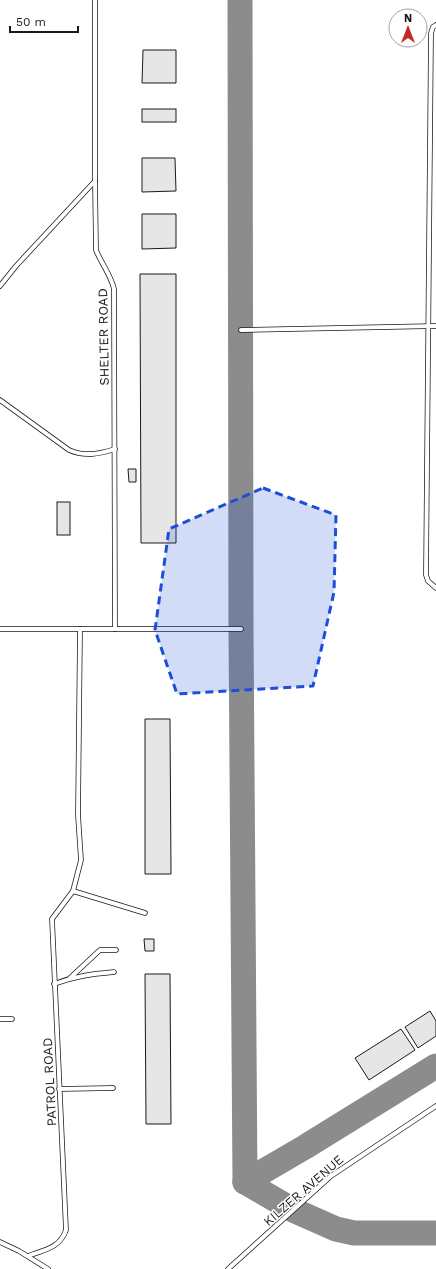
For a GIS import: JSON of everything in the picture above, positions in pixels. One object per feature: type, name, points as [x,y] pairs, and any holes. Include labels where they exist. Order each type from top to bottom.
[{"type":"lane","name":"SHELTER ROAD","points":[[95,0],[96,250],[114,289],[116,629]]},
{"type":"lane","points":[[436,25],[433,27],[431,32],[426,575],[428,581],[436,588]]},
{"type":"lane","points":[[0,286],[16,266],[95,181]]},
{"type":"lane","points":[[241,330],[436,326]]},
{"type":"lane","points":[[0,400],[69,450],[76,453],[94,454],[115,449]]},
{"type":"lane","points":[[0,629],[241,629]]},
{"type":"lane","points":[[80,629],[78,815],[81,860],[73,891],[145,913]]},
{"type":"lane","name":"PATROL ROAD","points":[[28,1256],[56,1245],[60,1242],[66,1230],[52,919],[73,891]]},
{"type":"lane","points":[[70,978],[100,950],[116,950]]},
{"type":"lane","points":[[54,984],[83,975],[114,972]]},
{"type":"lane","points":[[0,1019],[12,1019]]},
{"type":"lane","points":[[60,1089],[113,1088]]},
{"type":"lane","name":"KILZER AVENUE","points":[[228,1269],[331,1176],[348,1163],[436,1106]]},
{"type":"lane","points":[[0,1242],[28,1256],[48,1269]]},
{"type":"highlighted area","points":[[263,488],[336,515],[334,592],[313,686],[177,694],[155,630],[169,529]]},
{"type":"building","points":[[143,50],[176,50],[176,83],[142,83]]},
{"type":"building","points":[[142,109],[176,109],[176,122],[142,122]]},
{"type":"building","points":[[142,158],[175,158],[176,191],[142,192]]},
{"type":"building","points":[[142,214],[176,214],[176,248],[142,249]]},
{"type":"building","points":[[140,274],[176,274],[176,543],[141,543]]},
{"type":"building","points":[[128,469],[136,469],[136,482],[129,482]]},
{"type":"building","points":[[57,502],[70,502],[70,535],[57,535]]},
{"type":"building","points":[[145,719],[170,719],[171,874],[145,874]]},
{"type":"building","points":[[144,939],[154,939],[154,951],[145,951]]},
{"type":"building","points":[[145,974],[170,974],[171,1124],[146,1124]]},
{"type":"building","points":[[430,1011],[436,1021],[436,1036],[418,1048],[405,1027]]},
{"type":"building","points":[[401,1029],[415,1050],[369,1080],[355,1058]]},
{"type":"taxiway","points":[[240,0],[241,629],[245,1182]]},
{"type":"taxiway","points":[[245,1182],[305,1147],[436,1066]]},
{"type":"taxiway","points":[[245,1182],[293,1210],[336,1229],[354,1233],[436,1233]]}]
